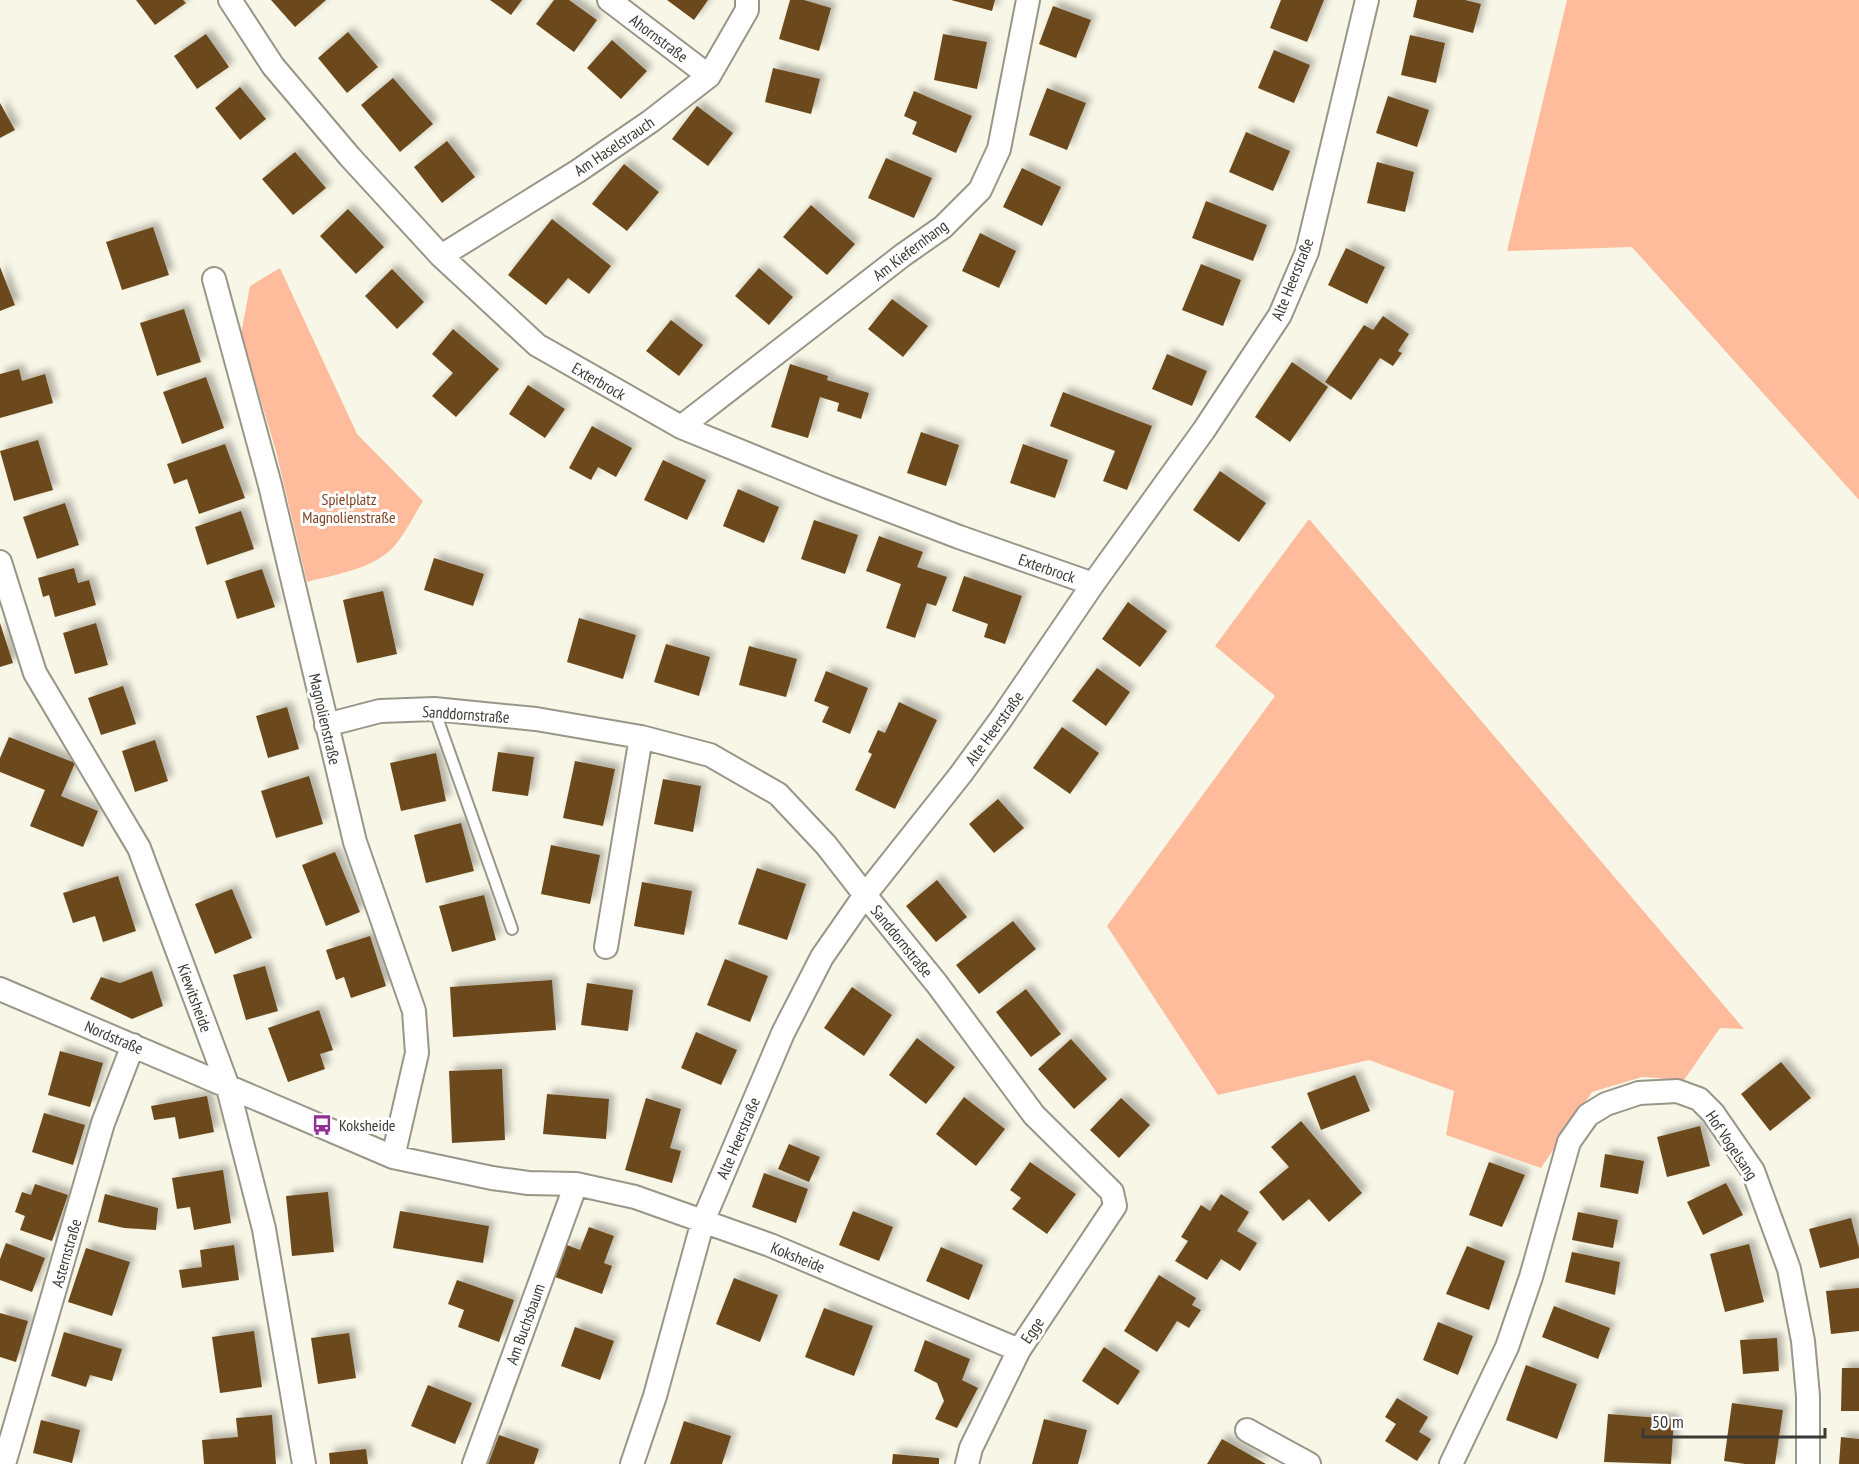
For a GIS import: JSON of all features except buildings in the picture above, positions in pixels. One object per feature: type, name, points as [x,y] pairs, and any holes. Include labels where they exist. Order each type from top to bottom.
[{"type":"street","name":"Exterbrock","points":[[230,0],[281,75],[350,158],[441,256],[537,345],[681,427],[883,508],[1093,584]]},
{"type":"street","name":"Ahornstraße","points":[[609,0],[709,76]]},
{"type":"street","name":"Am Haselstrauch","points":[[441,256],[578,171],[651,121],[709,76],[747,10],[747,0]]},
{"type":"street","name":"Am Kiefernhang","points":[[681,427],[903,255],[943,227],[980,190],[999,149],[1028,0]]},
{"type":"street","name":"Alte Heerstraße","points":[[632,1464],[655,1396],[703,1221],[783,1033],[822,957],[865,896],[961,774],[1093,584],[1204,430],[1280,315],[1307,252],[1367,0]]},
{"type":"street","name":"Magnolienstraße","points":[[214,279],[270,485],[355,842],[414,1011],[417,1053],[393,1156]]},
{"type":"street","name":"Kiewitsheide","points":[[0,562],[35,673],[139,848],[227,1084],[264,1229],[304,1464]]},
{"type":"street","name":"Sanddornstraße","points":[[326,724],[380,711],[434,709],[536,719],[641,737],[710,755],[778,795],[826,845],[937,984],[1034,1115],[1112,1192],[1115,1206]]},
{"type":"street","points":[[606,947],[641,737]]},
{"type":"street","name":"Nordstraße","points":[[0,989],[227,1084]]},
{"type":"street","name":"Asternstraße","points":[[4,1464],[103,1123],[133,1045]]},
{"type":"street","name":"Koksheide","points":[[227,1084],[393,1156],[492,1178],[528,1183],[576,1184],[635,1197],[770,1245],[1019,1350]]},
{"type":"street","name":"Hof Vogelsang","points":[[1458,1462],[1507,1347],[1531,1277],[1569,1142],[1588,1115],[1606,1104],[1639,1093],[1677,1091],[1699,1099],[1713,1113],[1753,1171],[1789,1269],[1803,1341],[1808,1396],[1808,1464]]},
{"type":"street","name":"Am Buchsbaum","points":[[474,1464],[576,1184]]},
{"type":"street","name":"Egge","points":[[967,1464],[971,1448],[1019,1350],[1115,1206]]},
{"type":"street","points":[[1247,1430],[1309,1464]]},
{"type":"lane","points":[[434,709],[512,929]]},
{"type":"green space","points":[[1567,0],[1859,0],[1859,500],[1632,247],[1507,251]]},
{"type":"green space","name":"Spielplatz Magnolienstraße","points":[[280,268],[357,434],[423,501],[396,544],[378,559],[355,569],[307,582],[276,451],[241,334],[250,286]]},
{"type":"green space","points":[[1309,519],[1744,1029],[1720,1028],[1684,1080],[1642,1077],[1592,1092],[1541,1168],[1446,1135],[1454,1091],[1369,1060],[1218,1095],[1107,926],[1275,696],[1215,646]]},
{"type":"place","name":"Koksheide","points":[[322,1125]]}]
